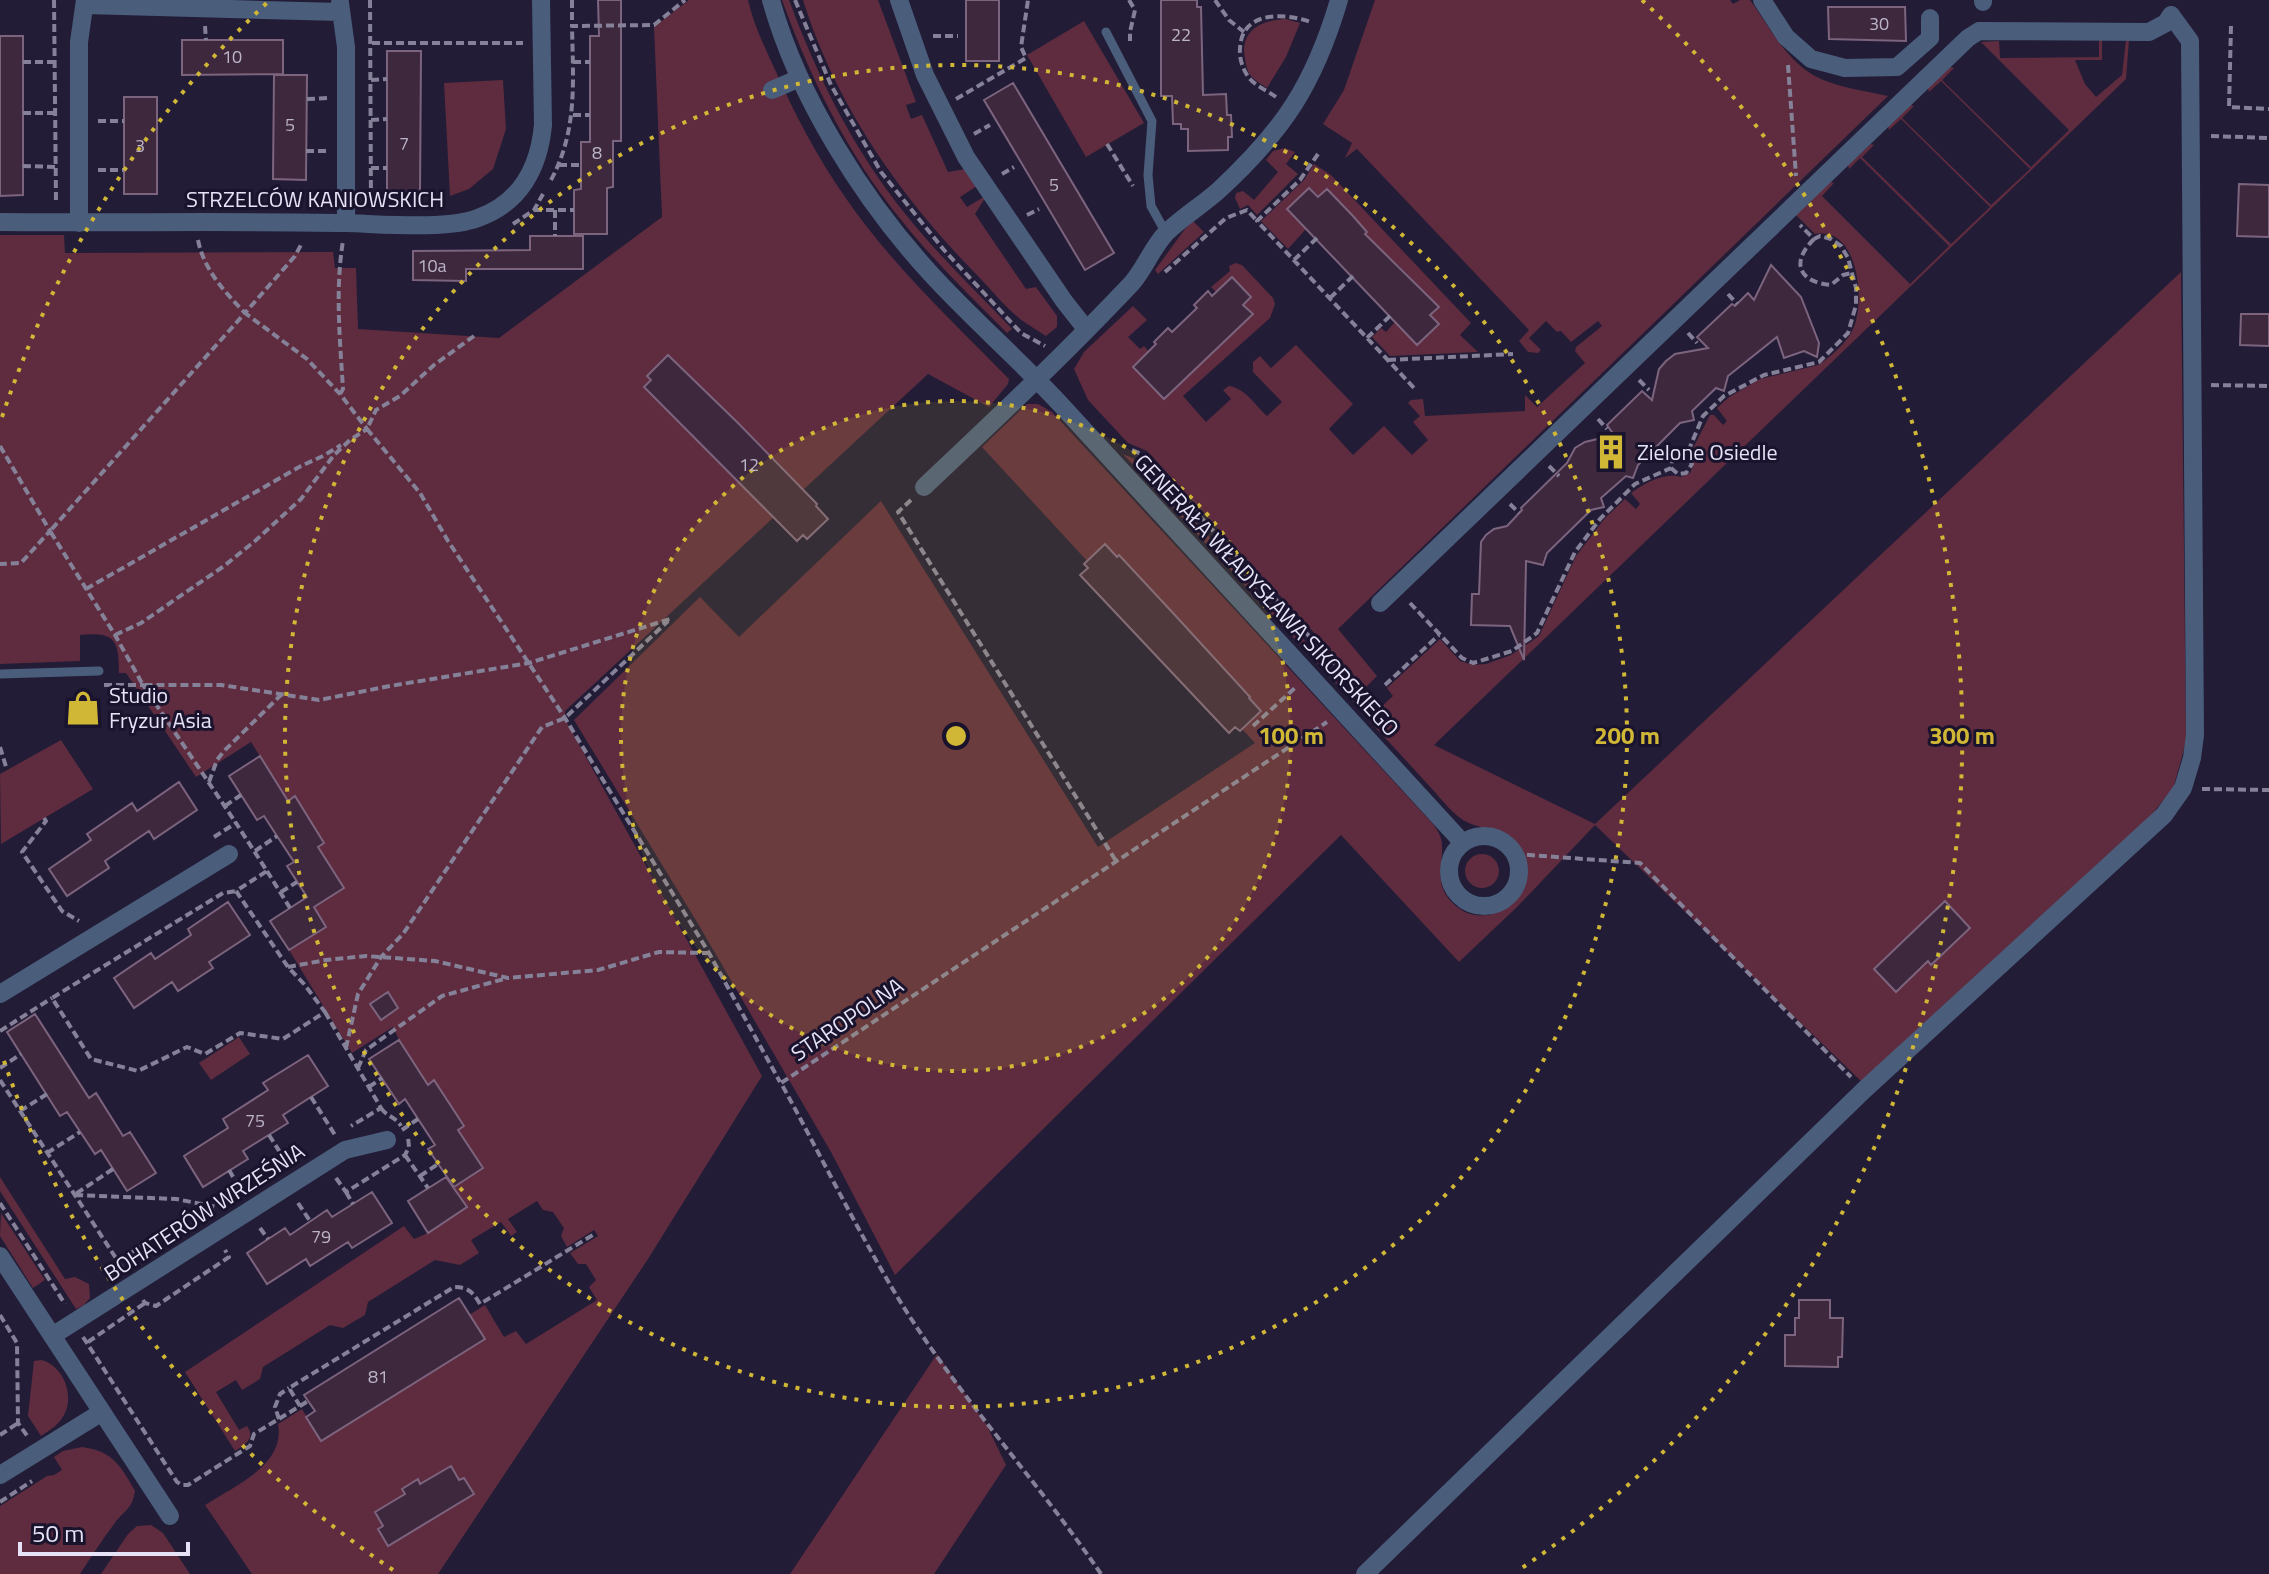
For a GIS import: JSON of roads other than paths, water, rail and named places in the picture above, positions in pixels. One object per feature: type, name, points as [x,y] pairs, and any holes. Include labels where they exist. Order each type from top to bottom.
[{"type":"street","name":"STRZELCÓW KANIOWSKICH","points":[[0,222],[454,224],[476,219],[507,204],[520,191],[541,144],[541,0]]},
{"type":"street","name":"GENERAŁA WŁADYSŁAWA SIKORSKIEGO","points":[[771,0],[779,30],[800,78],[838,151],[930,273],[1037,379],[1463,843]]},
{"type":"street","points":[[899,0],[925,75],[966,157],[1086,329]]},
{"type":"street","points":[[924,487],[1135,280],[1166,233],[1252,160],[1273,136],[1314,70],[1329,37],[1339,0]]},
{"type":"street","points":[[1762,0],[1786,37],[1811,59],[1845,68],[1897,67],[1930,38],[1930,18]]},
{"type":"street","points":[[79,223],[79,42],[85,2],[340,6],[346,47],[346,223]]},
{"type":"street","points":[[1365,1574],[1864,1090],[2164,815],[2183,788],[2195,735],[2190,41],[2171,8]]},
{"type":"street","points":[[1380,603],[1968,38],[1979,31],[2149,32],[2166,23],[2171,8]]},
{"type":"street","points":[[772,90],[800,78]]},
{"type":"street","points":[[1485,836],[1507,845],[1515,854],[1518,878],[1506,898],[1496,904],[1474,905],[1456,892],[1449,872],[1450,861],[1463,843],[1473,837],[1485,836]]},
{"type":"street","points":[[0,994],[229,854]]},
{"type":"street","name":"BOHATERÓW WRZEŚNIA","points":[[52,1336],[345,1150],[387,1140]]},
{"type":"street","points":[[0,1256],[170,1516]]},
{"type":"street","points":[[0,1475],[102,1412]]},
{"type":"lane","points":[[1106,32],[1152,121],[1148,175],[1151,206],[1166,233]]},
{"type":"lane","points":[[0,674],[99,671]]},
{"type":"place","name":"Zielone Osiedle","points":[[1611,452]]},
{"type":"place","name":"Studio Fryzur Asia","points":[[83,708]]}]
